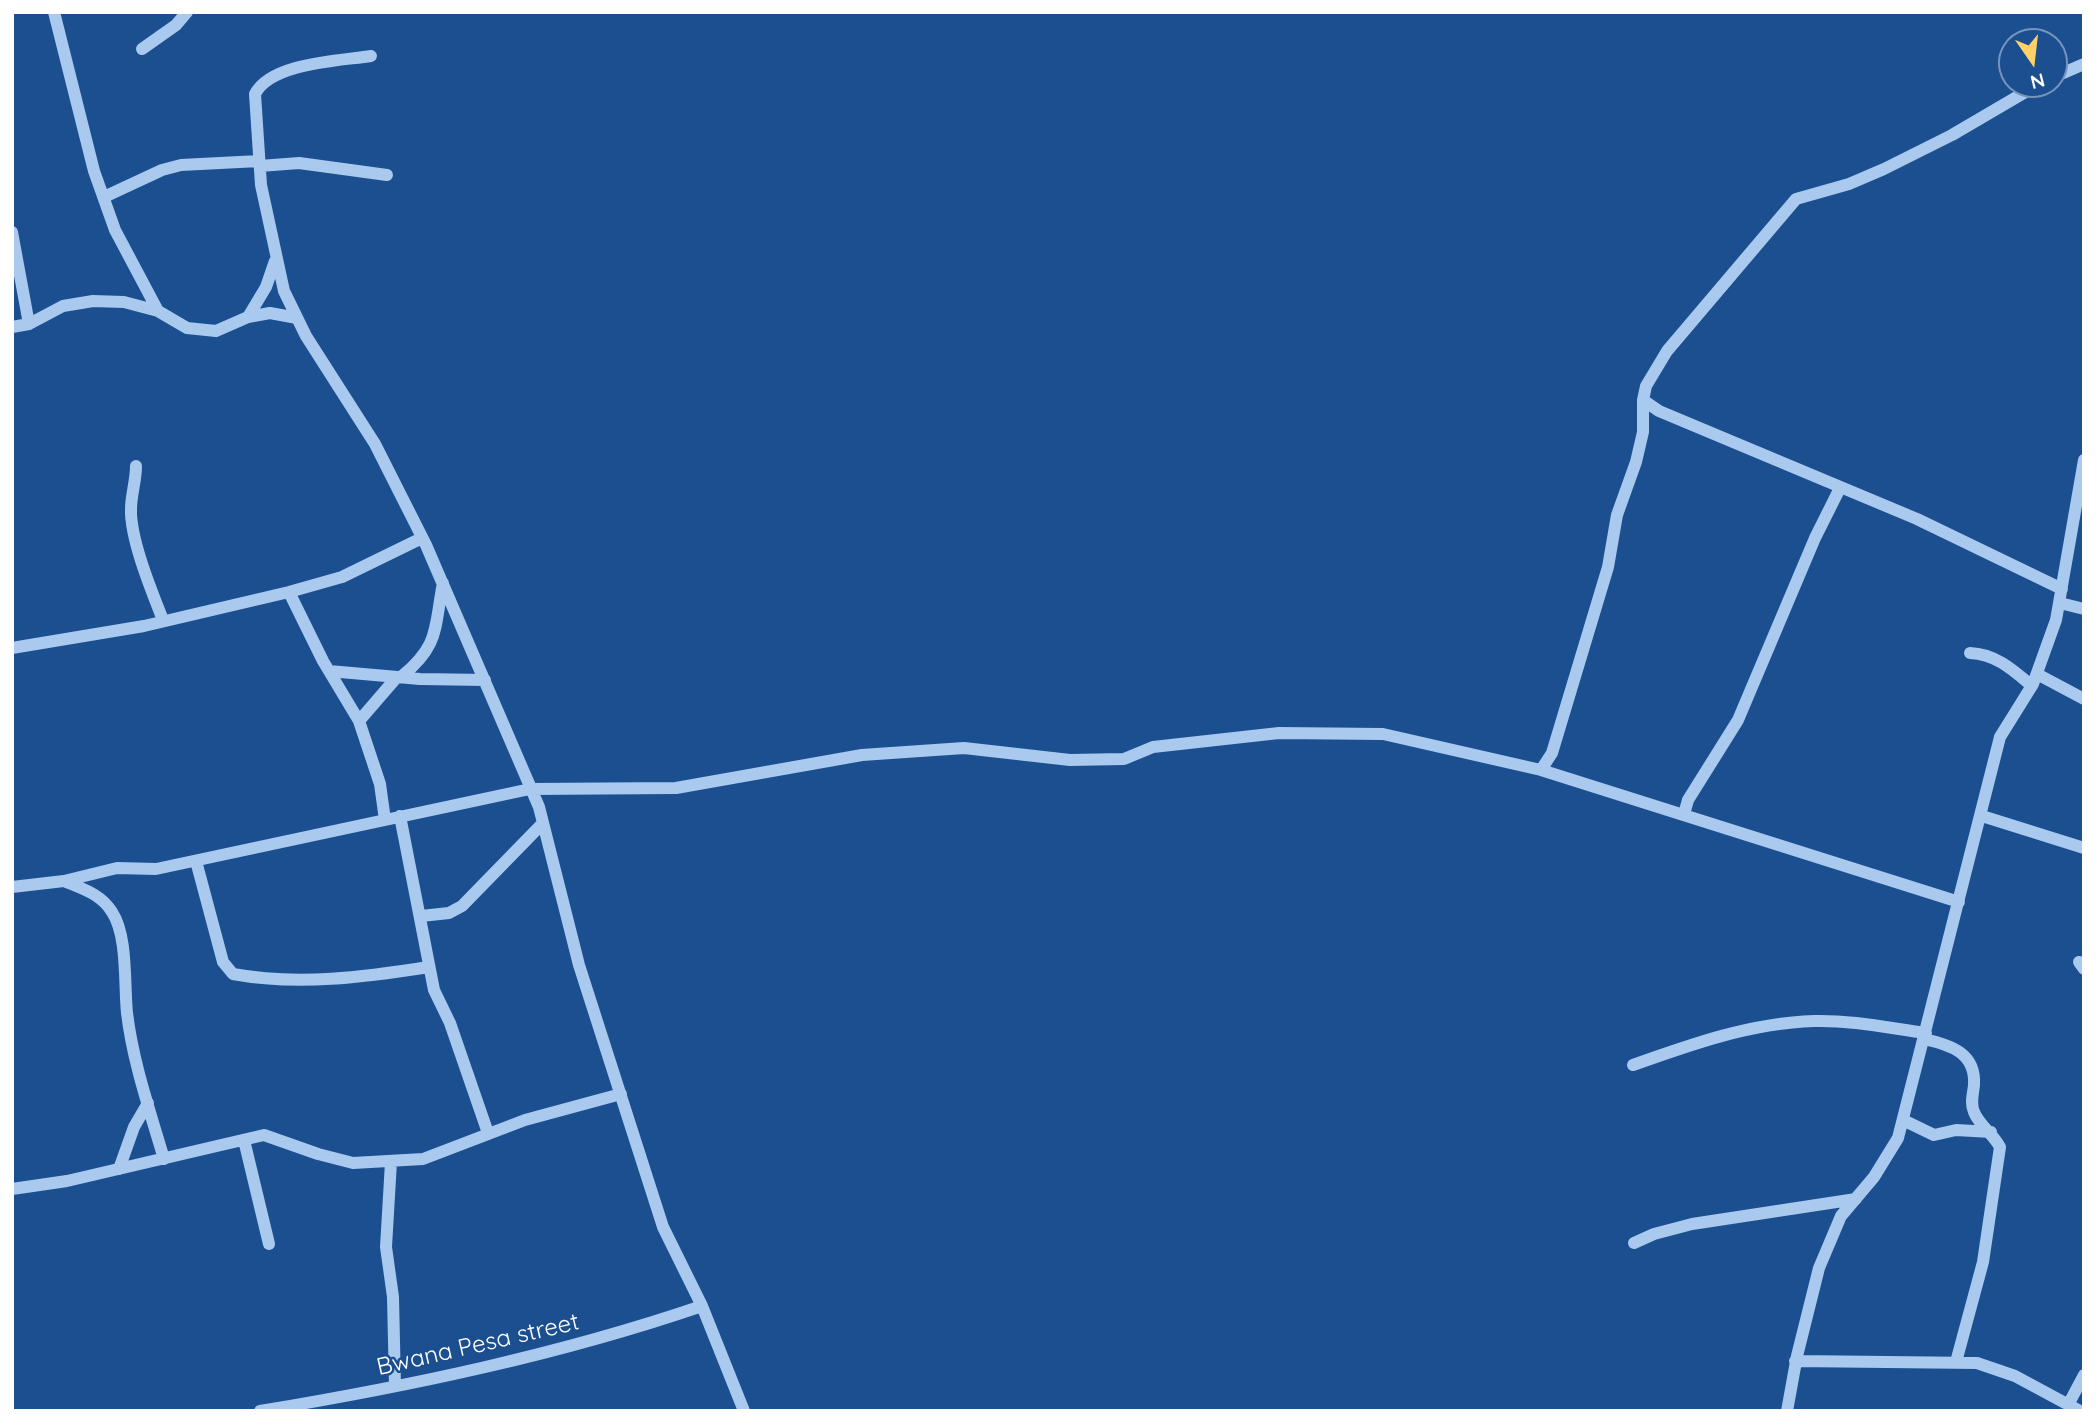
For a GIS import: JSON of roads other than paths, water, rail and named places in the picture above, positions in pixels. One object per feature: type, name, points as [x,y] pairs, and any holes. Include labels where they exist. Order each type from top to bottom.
[{"type":"street","points":[[54,12],[104,197],[120,240],[158,311]]},
{"type":"street","points":[[142,49],[176,25],[187,12]]},
{"type":"street","points":[[371,56],[271,76],[261,83],[255,94],[259,164],[275,261],[284,291],[297,318],[375,444],[422,538],[530,789],[543,823],[579,965],[663,1227],[702,1306],[744,1411]]},
{"type":"street","points":[[1541,770],[1552,753],[1605,577],[1616,515],[1643,432],[1646,386],[1667,351],[1772,228],[1783,211],[1796,199],[1849,184],[1904,159],[2014,98]]},
{"type":"street","points":[[104,197],[162,170],[181,165],[326,165],[387,176]]},
{"type":"street","points":[[12,232],[29,324]]},
{"type":"street","points":[[248,317],[266,286],[275,261]]},
{"type":"street","points":[[12,327],[29,324],[63,306],[93,301],[124,302],[158,311],[187,328],[216,331],[248,317],[270,313],[297,318]]},
{"type":"street","points":[[1643,400],[1659,411],[1917,519],[2062,589]]},
{"type":"street","points":[[136,466],[136,487],[131,510],[148,579],[163,621]]},
{"type":"street","points":[[1787,1411],[1795,1362],[1819,1268],[1841,1216],[1898,1138],[2000,737],[2034,680],[2060,603],[2083,468]]},
{"type":"street","points":[[1684,814],[1688,800],[1738,720],[1815,538],[1840,488]]},
{"type":"street","points":[[12,648],[163,621],[289,592],[342,577],[422,538]]},
{"type":"street","points":[[359,721],[399,677],[427,653],[435,636],[443,583]]},
{"type":"street","points":[[289,592],[329,671],[359,721],[380,784],[385,820]]},
{"type":"street","points":[[2060,603],[2084,609]]},
{"type":"street","points":[[1970,653],[1980,653],[2034,680],[2084,699]]},
{"type":"street","points":[[329,671],[485,680]]},
{"type":"street","points":[[12,887],[64,881],[117,868],[156,869],[530,789],[676,788],[862,755],[964,748],[1070,761],[1124,759],[1153,747],[1279,733],[1382,734],[1541,770],[1959,902]]},
{"type":"street","points":[[400,816],[434,990],[450,1023],[488,1133]]},
{"type":"street","points":[[1982,816],[2084,848]]},
{"type":"street","points":[[421,916],[449,913],[462,906],[543,823]]},
{"type":"street","points":[[197,861],[223,962],[233,974],[276,980],[315,979],[429,967]]},
{"type":"street","points":[[64,881],[97,894],[114,914],[125,972],[127,1013],[164,1159]]},
{"type":"street","points":[[1633,1065],[1727,1034],[1778,1024],[1816,1021],[1925,1036],[1962,1052],[1972,1062],[1974,1088],[1971,1103],[1974,1115],[1991,1132],[2000,1147],[2000,1158],[1983,1262],[1956,1362]]},
{"type":"street","points":[[12,1189],[119,1169],[264,1135],[353,1163],[423,1159],[525,1119],[621,1094]]},
{"type":"street","points":[[119,1169],[134,1127],[148,1103]]},
{"type":"street","points":[[1903,1120],[1934,1135],[1956,1130],[1991,1132]]},
{"type":"street","points":[[244,1140],[269,1244]]},
{"type":"street","points":[[391,1162],[386,1247],[393,1297],[395,1386]]},
{"type":"street","points":[[1634,1243],[1654,1234],[1692,1224],[1856,1199]]},
{"type":"street","name":"Bwana Pesa street","points":[[260,1411],[335,1405],[395,1386],[478,1371],[545,1350],[614,1336],[702,1306]]},
{"type":"street","points":[[1795,1362],[1977,1363],[2015,1376],[2074,1408],[2084,1375]]}]
